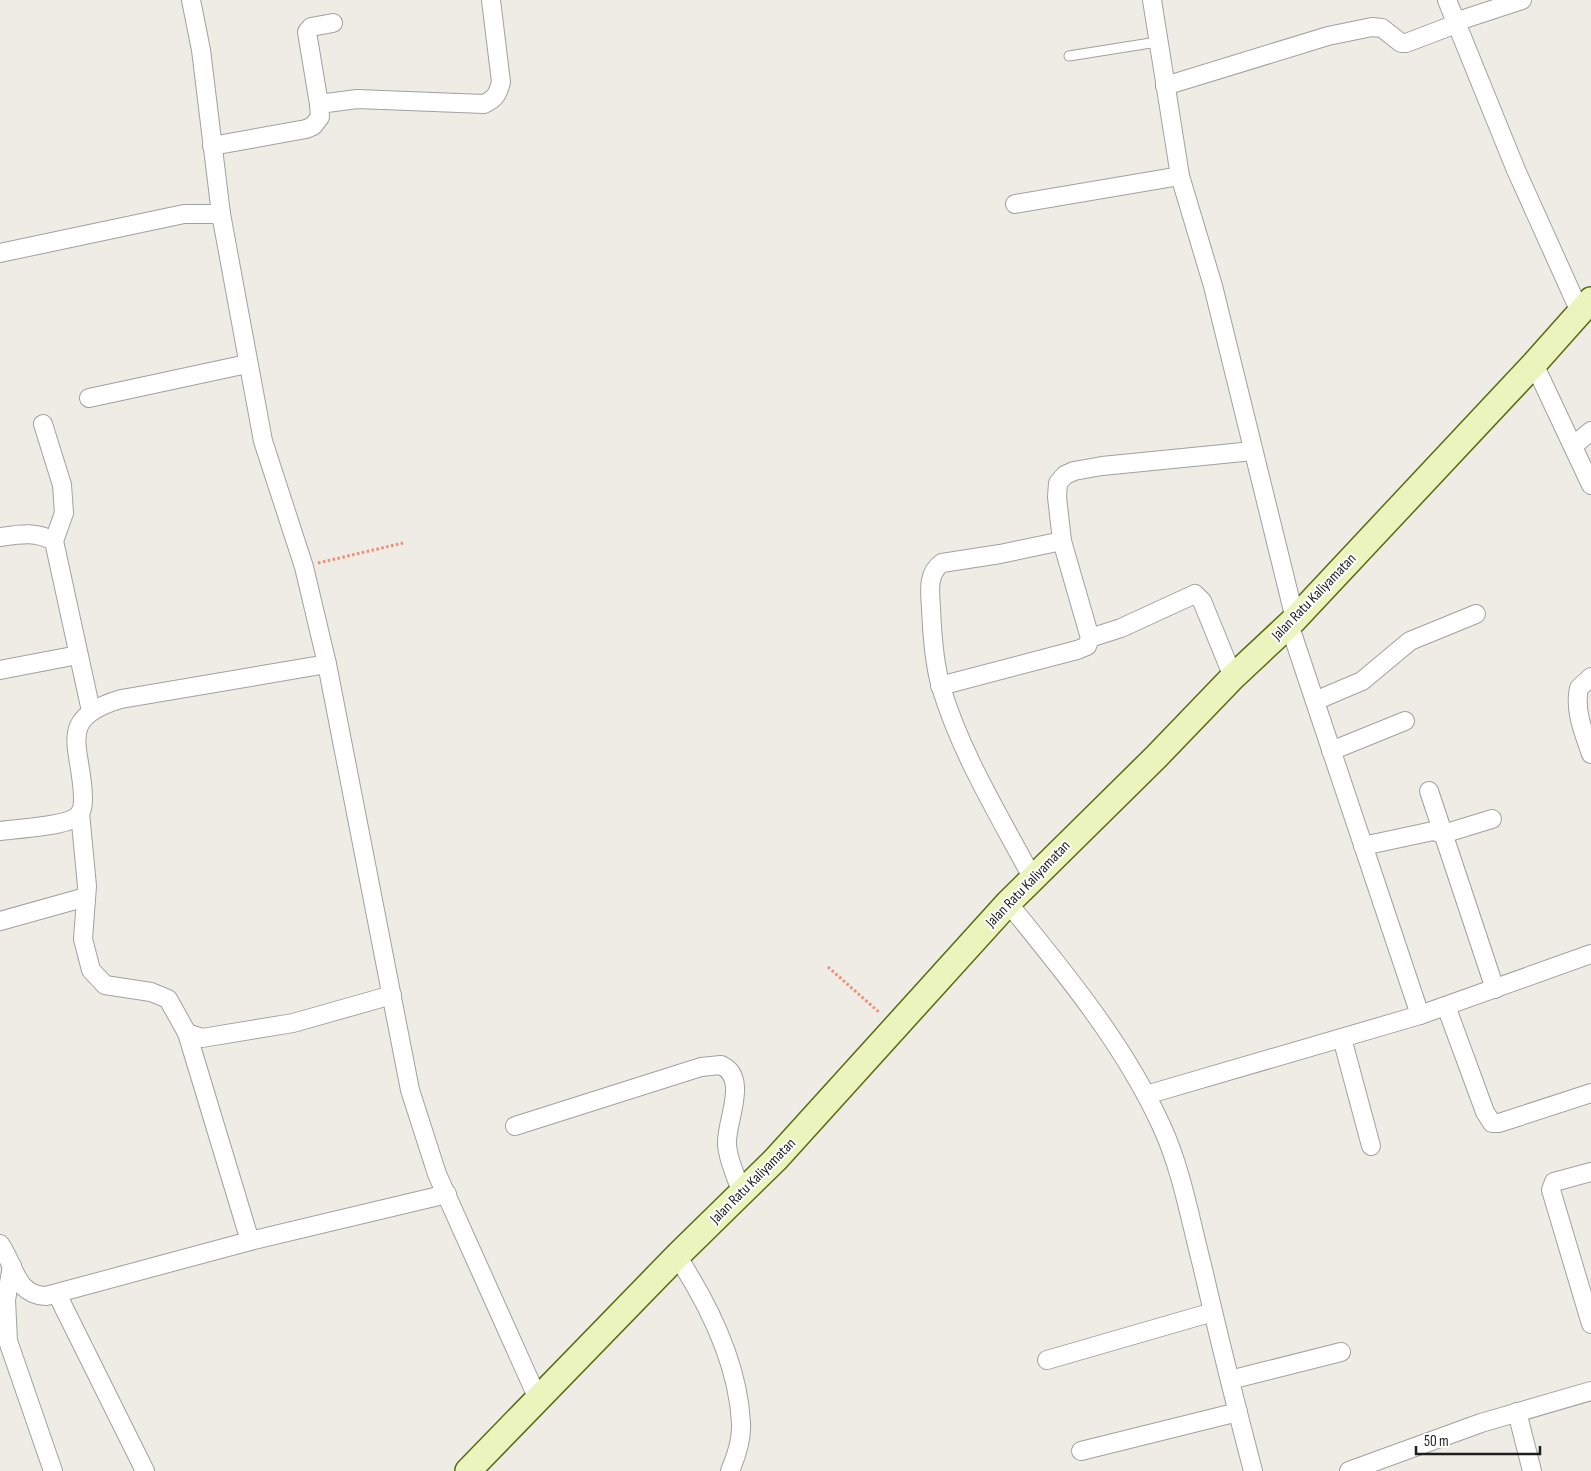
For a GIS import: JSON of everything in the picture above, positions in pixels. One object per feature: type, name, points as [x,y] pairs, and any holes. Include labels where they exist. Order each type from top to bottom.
[{"type":"main road","name":"Jalan Ratu Kaliyamatan","points":[[468,1471],[677,1256],[742,1194],[815,1118],[1008,903],[1157,756],[1233,677],[1292,622],[1534,364],[1585,306]]},
{"type":"street","points":[[191,0],[201,50],[221,214],[247,364],[263,440],[304,567],[327,664],[410,1090],[446,1194],[538,1399]]},
{"type":"street","points":[[319,104],[357,99],[484,104],[490,101],[498,94],[501,82],[491,0]]},
{"type":"street","points":[[1152,0],[1180,176],[1213,286],[1292,622],[1315,702],[1420,1015]]},
{"type":"street","points":[[1447,0],[1516,170],[1585,306]]},
{"type":"street","points":[[1165,86],[1328,36],[1372,27],[1382,28],[1401,44],[1406,43],[1522,0]]},
{"type":"street","points":[[212,146],[313,126],[320,118],[319,104],[306,32],[311,27],[333,23]]},
{"type":"street","points":[[1016,204],[1180,176]]},
{"type":"street","points":[[0,253],[184,214],[221,214]]},
{"type":"street","points":[[88,398],[247,364]]},
{"type":"street","points":[[1534,364],[1591,485]]},
{"type":"street","points":[[43,424],[62,485],[64,513],[54,541],[91,711]]},
{"type":"street","points":[[1573,446],[1591,431]]},
{"type":"street","points":[[1090,638],[1062,541],[1057,497],[1058,483],[1065,475],[1074,471],[1102,466],[1253,451]]},
{"type":"street","points":[[0,537],[30,534],[42,535],[54,541]]},
{"type":"street","points":[[1033,878],[964,746],[940,686],[931,626],[931,578],[935,568],[942,563],[1000,554],[1062,541]]},
{"type":"street","points":[[940,686],[1082,648],[1090,638],[1121,628],[1195,594],[1202,601],[1233,677]]},
{"type":"street","points":[[1315,702],[1362,681],[1410,641],[1476,614]]},
{"type":"street","points":[[0,670],[78,655]]},
{"type":"street","points":[[250,1241],[187,1033],[168,999],[151,992],[104,985],[91,970],[83,939],[87,886],[80,814],[83,807],[83,782],[75,733],[80,721],[91,711],[121,698],[327,664]]},
{"type":"street","points":[[1591,677],[1578,688],[1577,698],[1582,727],[1591,754]]},
{"type":"street","points":[[1332,751],[1405,721]]},
{"type":"street","points":[[1429,790],[1495,989]]},
{"type":"street","points":[[0,831],[66,822],[80,814]]},
{"type":"street","points":[[1363,846],[1433,830],[1443,834],[1492,819]]},
{"type":"street","points":[[0,920],[86,897]]},
{"type":"street","points":[[1008,903],[1088,1005],[1127,1061],[1146,1095],[1174,1156],[1253,1471]]},
{"type":"street","points":[[1146,1095],[1420,1015],[1591,954]]},
{"type":"street","points":[[187,1033],[202,1038],[264,1029],[293,1023],[392,995]]},
{"type":"street","points":[[1446,1006],[1485,1112],[1492,1123],[1499,1123],[1591,1094]]},
{"type":"street","points":[[1342,1038],[1372,1146]]},
{"type":"street","points":[[515,1126],[702,1067],[721,1065],[730,1072],[735,1085],[727,1146],[742,1194]]},
{"type":"street","points":[[1591,1172],[1554,1182],[1551,1190],[1591,1324]]},
{"type":"street","points":[[0,1244],[26,1290],[35,1296],[57,1294],[250,1241],[446,1194]]},
{"type":"street","points":[[677,1256],[701,1294],[724,1348],[737,1396],[742,1424],[735,1458],[730,1471]]},
{"type":"street","points":[[12,1266],[3,1320],[8,1341],[54,1471]]},
{"type":"street","points":[[57,1294],[145,1471]]},
{"type":"street","points":[[1047,1360],[1213,1312]]},
{"type":"street","points":[[1230,1380],[1341,1352]]},
{"type":"street","points":[[1349,1471],[1412,1446],[1591,1390]]},
{"type":"street","points":[[1081,1452],[1238,1412]]},
{"type":"street","points":[[1517,1412],[1532,1471]]},
{"type":"lane","points":[[1069,56],[1158,42]]},
{"type":"path","points":[[304,567],[402,543]]},
{"type":"path","points":[[828,967],[896,1027]]}]
